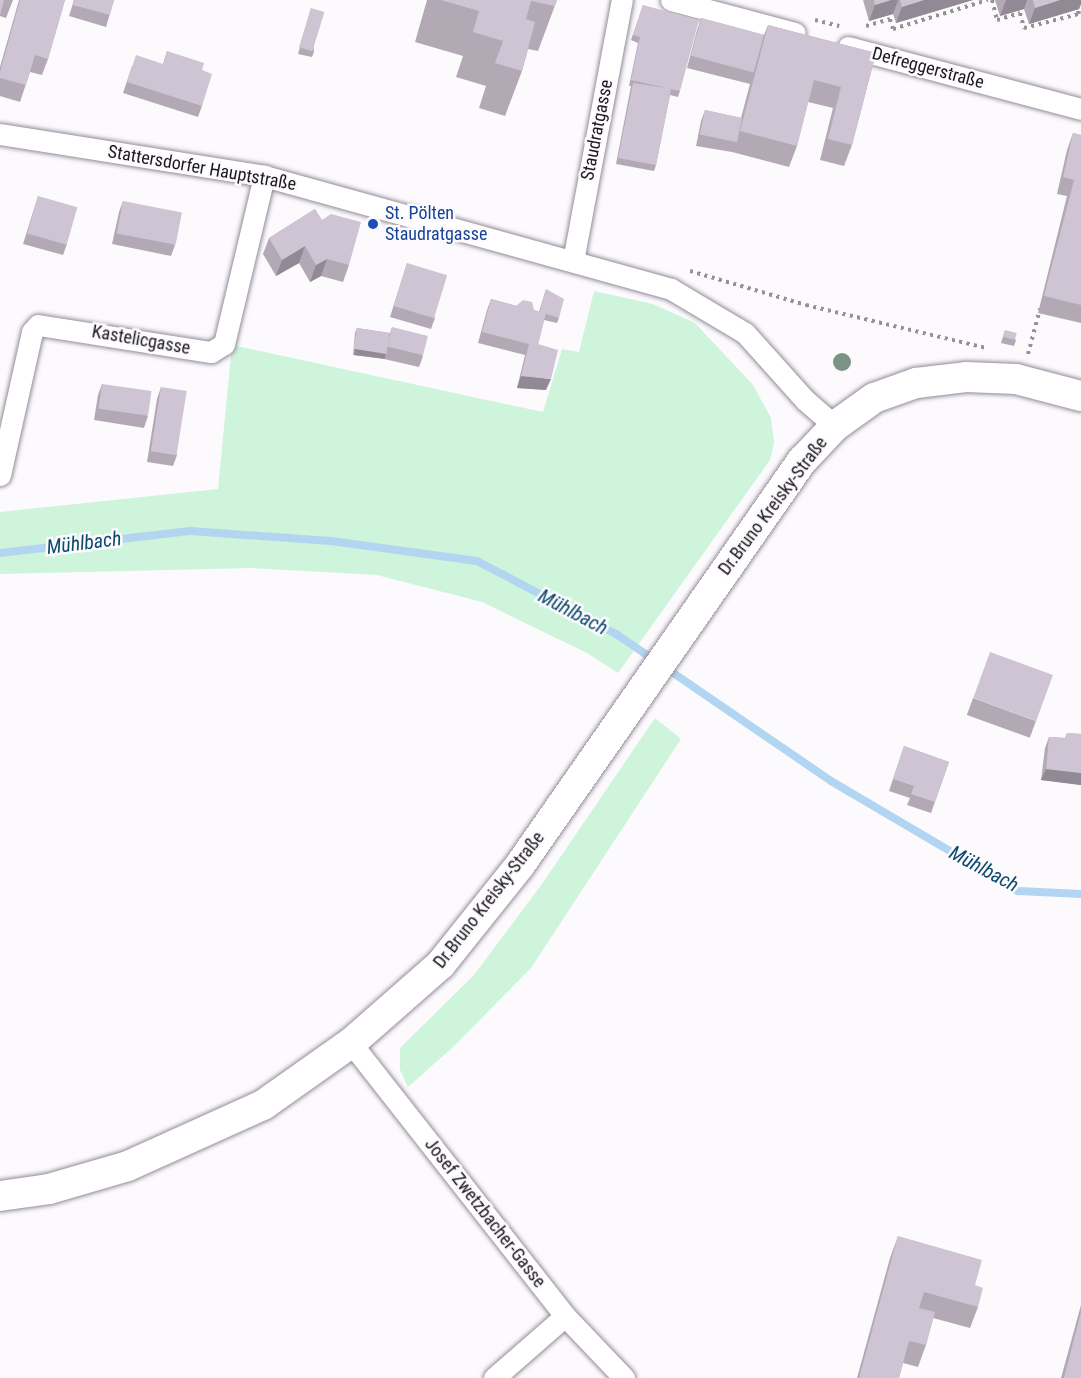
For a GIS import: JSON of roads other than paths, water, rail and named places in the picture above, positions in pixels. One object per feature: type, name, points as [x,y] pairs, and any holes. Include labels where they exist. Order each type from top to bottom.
[{"type":"main road","points":[[835,426],[874,398],[916,383],[1021,369],[1081,396]]},
{"type":"main road","name":"Dr.Bruno Kreisky-Straße","points":[[0,1196],[49,1189],[128,1166],[199,1136],[263,1105],[351,1043],[441,964],[520,865],[803,460],[835,426]]},
{"type":"street","name":"Staudratgasse","points":[[573,261],[622,0]]},
{"type":"street","name":"Defreggerstraße","points":[[671,0],[1081,109]]},
{"type":"street","name":"Stattersdorfer Hauptstraße","points":[[0,134],[264,176],[671,289],[720,315],[745,333],[805,400],[835,426]]},
{"type":"street","name":"Kastelicgasse","points":[[0,475],[32,332],[38,325],[211,352],[224,344],[264,176]]},
{"type":"street","name":"Josef Zwetzbacher-Gasse","points":[[351,1043],[565,1316],[624,1378]]},
{"type":"street","points":[[494,1378],[565,1316]]},
{"type":"waterway","name":"Mühlbach","points":[[0,553],[190,531],[331,541],[477,561],[616,634],[656,661]]},
{"type":"waterway","name":"Mühlbach","points":[[666,668],[831,781],[1018,891],[1081,894]]},
{"type":"place","name":"St. Pölten Staudratgasse","points":[[373,224]]}]
